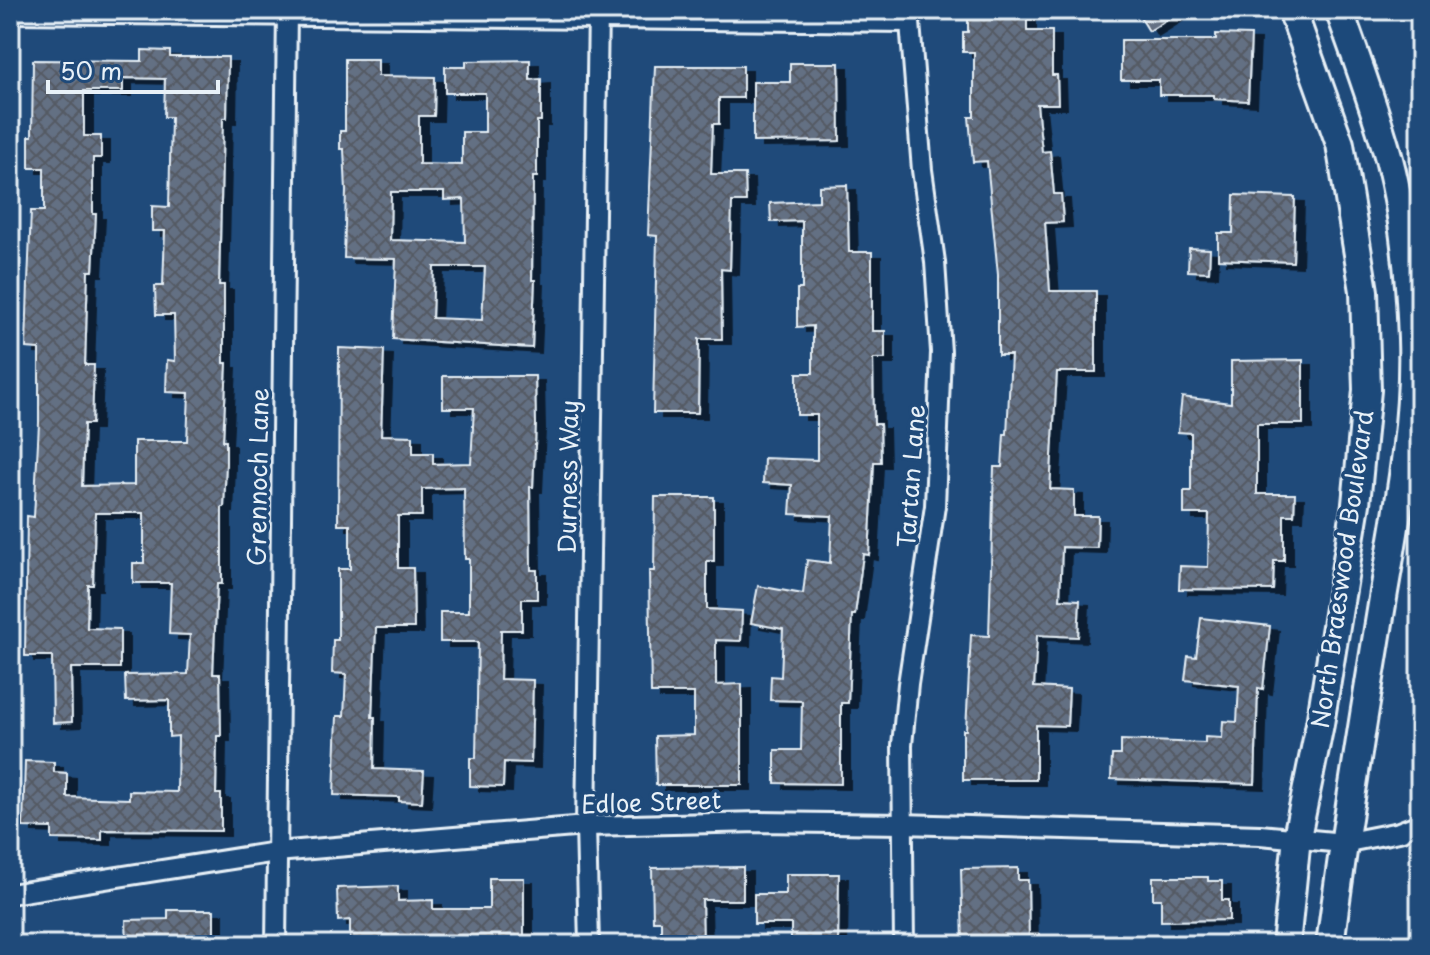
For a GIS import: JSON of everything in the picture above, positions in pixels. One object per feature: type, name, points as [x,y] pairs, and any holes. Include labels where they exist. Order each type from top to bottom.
[{"type":"main road","name":"North Braeswood Boulevard","points":[[1286,945],[1297,837],[1320,724],[1351,535],[1367,390],[1364,291],[1340,144],[1292,10]]},
{"type":"main road","name":"North Braeswood Boulevard","points":[[1330,945],[1411,403],[1412,339],[1404,241],[1390,162],[1339,10]]},
{"type":"main road","points":[[1340,144],[1380,130]]},
{"type":"street","points":[[10,13],[909,16]]},
{"type":"street","name":"Grennoch Lane","points":[[276,945],[287,13]]},
{"type":"street","name":"Durness Way","points":[[589,945],[586,826],[598,14]]},
{"type":"street","name":"Tartan Lane","points":[[904,945],[902,745],[935,506],[941,352],[935,262],[922,170],[909,16]]},
{"type":"street","name":"Edloe Street","points":[[10,894],[276,852],[586,826],[760,822],[902,824],[1297,837],[1343,843],[1399,832],[1420,824]]},
{"type":"building","points":[[968,10],[1027,10],[1027,31],[1052,31],[1052,75],[1057,75],[1058,104],[1037,104],[1042,152],[1050,151],[1054,194],[1061,194],[1063,222],[1045,223],[1050,291],[1096,291],[1096,372],[1057,372],[1050,489],[1074,490],[1074,516],[1098,516],[1097,548],[1062,547],[1060,599],[1080,600],[1078,637],[1037,635],[1034,687],[1069,689],[1067,726],[1036,725],[1036,780],[963,780],[963,730],[966,730],[971,635],[989,636],[994,467],[1002,467],[1011,355],[998,355],[998,275],[987,161],[973,162],[969,117],[974,117],[974,52],[963,52],[963,32],[968,32]]},
{"type":"building","points":[[1136,10],[1183,10],[1149,31]]},
{"type":"building","points":[[1216,34],[1251,35],[1248,101],[1214,99],[1214,95],[1159,95],[1159,80],[1121,80],[1121,40],[1216,40]]},
{"type":"building","points":[[142,50],[170,51],[170,57],[228,57],[227,118],[223,118],[219,285],[224,285],[224,363],[227,363],[223,441],[226,441],[226,463],[222,507],[222,584],[217,584],[213,674],[220,674],[221,736],[217,736],[216,794],[221,794],[221,831],[102,830],[102,840],[52,839],[52,828],[23,827],[25,761],[54,762],[54,772],[67,773],[67,797],[129,799],[129,791],[177,792],[178,736],[169,737],[169,700],[126,701],[125,675],[188,674],[190,635],[169,634],[171,583],[133,583],[133,563],[144,563],[144,513],[95,513],[93,585],[88,585],[87,628],[120,629],[120,668],[71,668],[72,722],[53,723],[52,656],[25,656],[27,516],[34,517],[39,423],[39,349],[26,348],[31,211],[44,211],[44,168],[29,168],[33,60],[142,61]],"holes":[[[123,78],[165,79],[164,117],[171,117],[169,207],[152,206],[152,231],[165,231],[163,286],[155,286],[156,315],[174,315],[175,361],[167,360],[166,392],[189,393],[187,441],[134,441],[134,485],[82,486],[84,424],[92,424],[94,365],[85,365],[88,271],[93,271],[96,214],[93,214],[93,158],[101,158],[101,136],[84,136],[84,91],[123,91]]]},
{"type":"building","points":[[345,59],[378,59],[378,76],[435,77],[434,116],[419,116],[419,164],[462,165],[462,132],[485,132],[485,93],[445,93],[445,67],[466,67],[466,61],[530,60],[530,80],[541,79],[537,177],[533,177],[532,280],[535,280],[532,348],[393,339],[396,259],[344,258],[346,191],[340,131],[345,131]],"holes":[[[391,192],[444,192],[444,200],[464,199],[465,242],[390,240]],[[434,267],[485,267],[482,320],[432,318]]]},
{"type":"building","points":[[790,63],[839,63],[840,141],[753,142],[753,82],[790,82]]},
{"type":"building","points":[[655,66],[743,66],[743,98],[719,98],[719,124],[713,124],[711,174],[745,174],[746,202],[732,202],[730,270],[721,269],[722,339],[699,339],[698,413],[653,413],[657,236],[648,235]]},
{"type":"building","points":[[847,185],[849,252],[872,252],[872,331],[885,331],[885,359],[873,359],[874,424],[880,424],[881,462],[874,462],[869,555],[863,554],[855,615],[852,615],[848,703],[841,703],[841,784],[775,783],[775,750],[801,750],[802,701],[770,700],[771,676],[781,677],[783,629],[751,623],[758,586],[803,594],[807,560],[830,563],[832,516],[790,514],[792,485],[763,483],[764,458],[817,460],[817,415],[797,415],[797,373],[813,373],[813,326],[797,327],[797,289],[802,289],[802,221],[771,222],[770,203],[819,201],[819,186]]},
{"type":"building","points":[[1234,195],[1295,197],[1293,262],[1218,259],[1218,233],[1233,233]]},
{"type":"building","points":[[1189,248],[1210,249],[1209,272],[1188,271]]},
{"type":"building","points":[[339,348],[384,350],[381,435],[413,436],[413,453],[433,453],[433,464],[471,463],[474,408],[443,408],[443,376],[535,376],[536,424],[533,487],[530,487],[531,570],[537,570],[537,599],[522,599],[522,630],[501,630],[500,679],[533,680],[531,763],[504,762],[503,787],[470,786],[470,758],[476,758],[478,642],[440,642],[440,612],[469,612],[464,488],[422,489],[422,516],[398,516],[398,568],[413,568],[414,628],[376,628],[372,717],[375,717],[374,769],[424,771],[422,802],[399,801],[399,797],[334,795],[337,716],[344,716],[346,674],[332,673],[333,640],[338,640],[338,569],[350,569],[350,525],[338,525]]},
{"type":"building","points":[[1303,360],[1303,424],[1257,424],[1257,494],[1295,494],[1294,515],[1284,515],[1284,561],[1274,561],[1273,590],[1179,589],[1180,566],[1208,567],[1209,514],[1184,514],[1184,491],[1191,491],[1191,433],[1178,432],[1182,397],[1231,403],[1231,361]]},
{"type":"building","points":[[655,497],[714,497],[714,561],[707,561],[707,609],[742,611],[741,641],[716,640],[716,685],[742,684],[742,785],[656,785],[655,736],[694,735],[694,693],[651,693],[649,571],[654,571]]},
{"type":"building","points":[[1201,618],[1270,626],[1263,689],[1258,688],[1255,784],[1111,779],[1112,755],[1121,755],[1121,740],[1205,743],[1205,737],[1222,738],[1223,721],[1237,722],[1239,686],[1185,680],[1188,656],[1196,657]]},
{"type":"building","points":[[743,867],[743,900],[702,900],[703,945],[661,945],[661,921],[653,921],[652,868]]},
{"type":"building","points":[[1018,868],[1018,880],[1028,880],[1029,945],[963,945],[961,869]]},
{"type":"building","points":[[786,874],[839,874],[838,945],[791,945],[791,924],[754,924],[754,894],[786,894]]},
{"type":"building","points":[[1153,877],[1208,877],[1208,881],[1222,881],[1222,900],[1229,900],[1229,920],[1161,921],[1161,899],[1153,899]]},
{"type":"building","points":[[489,878],[524,878],[524,942],[350,945],[350,920],[338,921],[337,888],[398,886],[398,901],[433,900],[433,909],[489,909]]},
{"type":"building","points":[[168,910],[214,910],[214,945],[127,945],[126,920],[168,919]]}]
